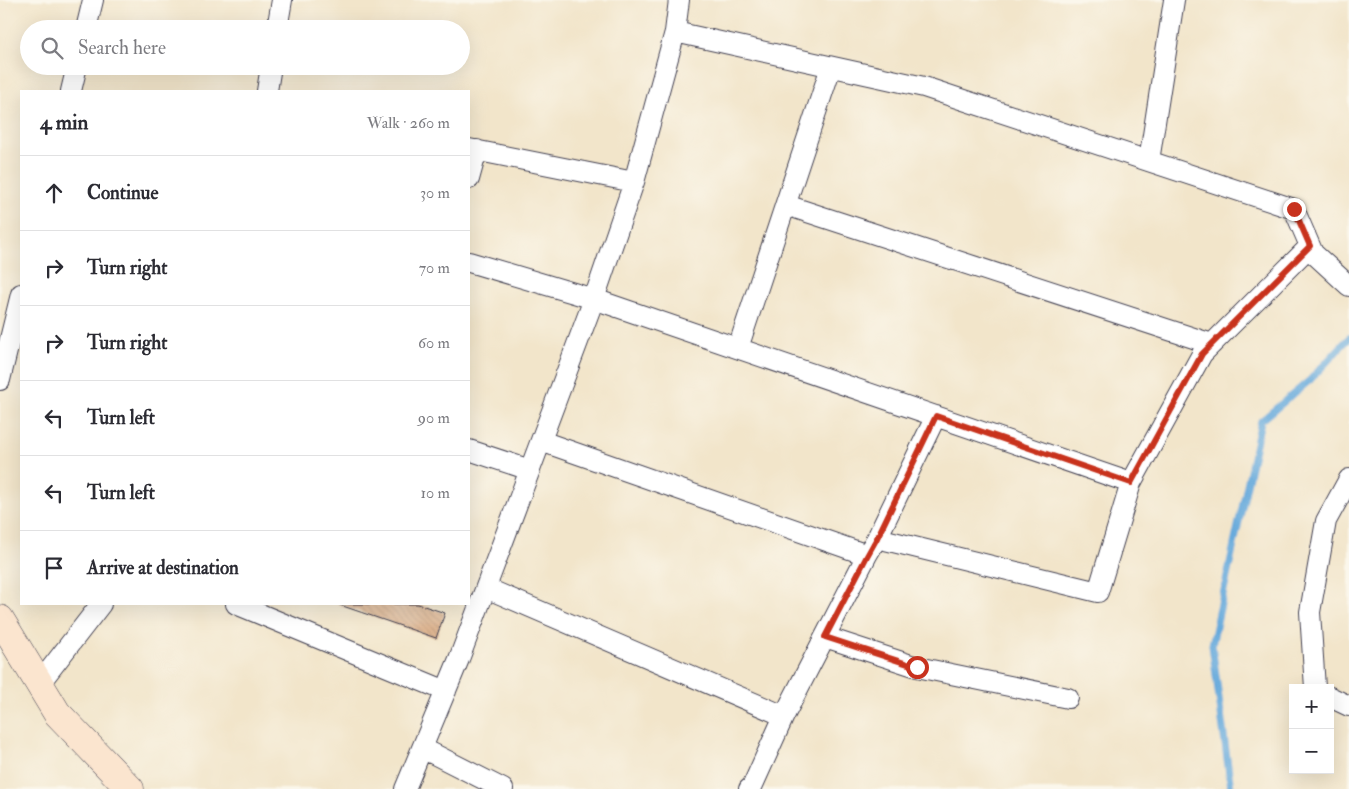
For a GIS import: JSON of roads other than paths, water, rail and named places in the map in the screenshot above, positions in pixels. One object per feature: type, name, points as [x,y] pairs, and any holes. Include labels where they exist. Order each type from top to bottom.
[{"type":"street","points":[[88,20],[93,0]]},
{"type":"street","points":[[279,20],[282,0]]},
{"type":"street","points":[[405,789],[486,588],[594,299],[634,182],[675,32],[679,0]]},
{"type":"street","points":[[1149,161],[1174,0]]},
{"type":"street","points":[[675,32],[924,88],[1294,209],[1313,253],[1349,286]]},
{"type":"street","points":[[738,348],[831,67]]},
{"type":"street","points":[[71,90],[75,75]]},
{"type":"street","points":[[267,90],[270,75]]},
{"type":"street","points":[[470,172],[473,149],[634,182]]},
{"type":"street","points":[[786,205],[1212,344]]},
{"type":"street","points":[[877,538],[1098,592],[1131,483],[1202,354],[1310,246]]},
{"type":"street","points":[[470,262],[594,299],[1131,483]]},
{"type":"street","points":[[0,380],[20,298]]},
{"type":"street","points":[[749,789],[752,787],[784,716],[877,538],[936,416]]},
{"type":"street","points":[[541,441],[867,556]]},
{"type":"street","points":[[470,450],[530,470]]},
{"type":"street","points":[[1315,684],[1310,612],[1326,521],[1349,479]]},
{"type":"street","points":[[486,588],[784,716]]},
{"type":"street","points":[[39,684],[100,605]]},
{"type":"street","points":[[238,605],[446,691]]},
{"type":"street","points":[[0,619],[57,713],[130,789]]},
{"type":"street","points":[[825,637],[917,667],[1068,698]]},
{"type":"street","points":[[1334,698],[1349,706]]},
{"type":"street","points":[[422,748],[503,789]]},
{"type":"waterway","points":[[1231,789],[1212,645],[1261,421],[1310,380],[1349,338]]}]
